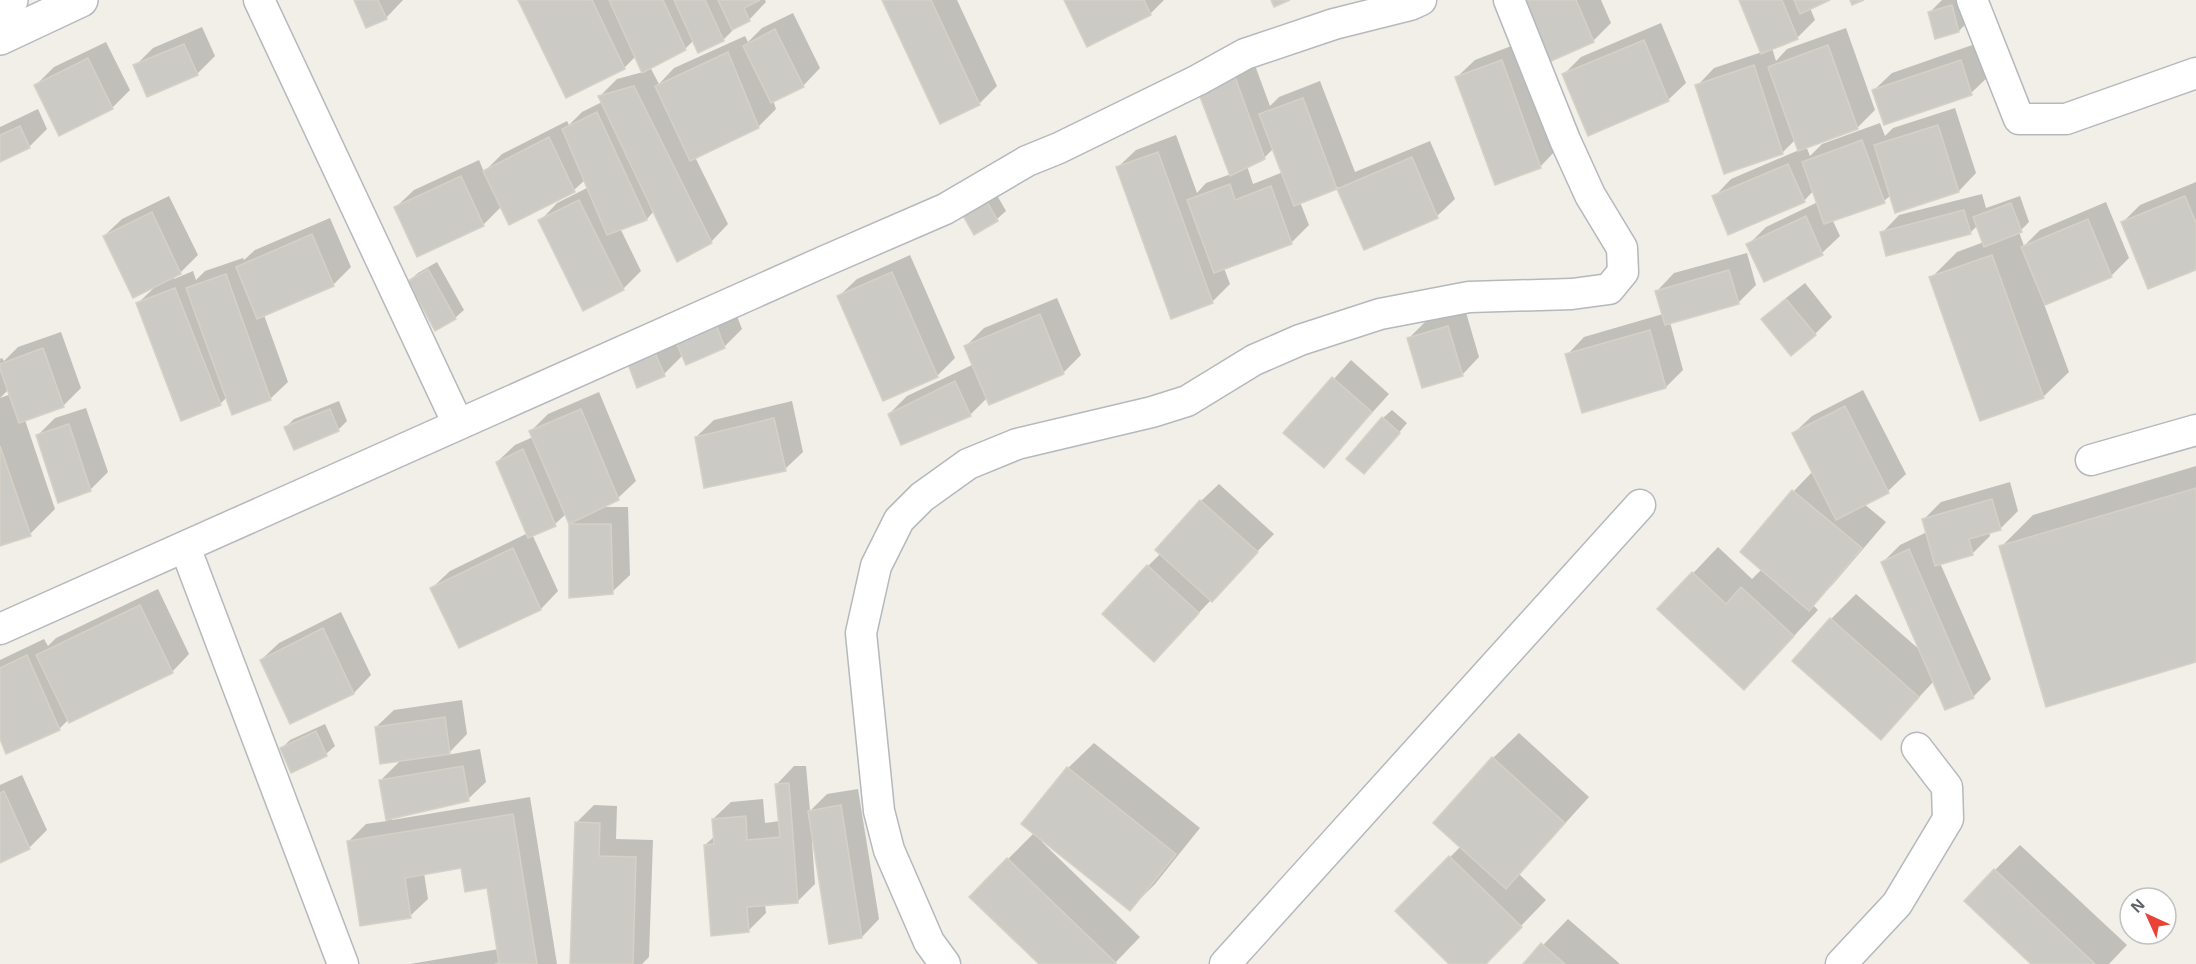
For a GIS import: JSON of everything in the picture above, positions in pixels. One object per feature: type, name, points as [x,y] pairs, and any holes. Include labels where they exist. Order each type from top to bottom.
[{"type":"main road","points":[[0,5],[11,0]]},
{"type":"main road","points":[[0,38],[81,0]]},
{"type":"street","points":[[259,0],[458,424]]},
{"type":"street","points":[[0,629],[945,209],[1027,162],[1198,80],[1245,54],[1334,24],[1410,5],[1421,0]]},
{"type":"street","points":[[945,964],[929,942],[889,850],[879,811],[864,669],[861,633],[876,566],[899,520],[922,496],[968,464],[1017,444],[1152,412],[1187,401],[1254,360],[1300,340],[1380,314],[1469,297],[1572,294],[1609,289],[1623,272],[1622,248],[1590,195],[1565,140],[1509,0]]},
{"type":"street","points":[[1972,0],[2019,119],[2066,119],[2196,74]]},
{"type":"street","points":[[2091,460],[2196,430]]},
{"type":"street","points":[[1225,964],[1640,505]]},
{"type":"street","points":[[184,547],[343,964]]},
{"type":"street","points":[[1841,964],[1897,904],[1948,819],[1947,787],[1917,748]]},
{"type":"building","points":[[354,0],[378,0],[387,19],[366,28]]},
{"type":"building","points":[[518,0],[592,0],[625,69],[566,98]]},
{"type":"building","points":[[609,0],[663,0],[686,50],[642,73]]},
{"type":"building","points":[[674,0],[705,0],[724,41],[698,53]]},
{"type":"building","points":[[718,0],[760,0],[744,8],[750,21],[732,30]]},
{"type":"building","points":[[882,0],[931,0],[980,105],[940,124]]},
{"type":"building","points":[[1064,0],[1144,0],[1151,15],[1087,47]]},
{"type":"building","points":[[1271,0],[1290,0],[1274,7]]},
{"type":"building","points":[[1522,0],[1576,0],[1594,42],[1549,62]]},
{"type":"building","points":[[1739,0],[1782,0],[1798,39],[1761,54]]},
{"type":"building","points":[[1794,0],[1830,0],[1800,14]]},
{"type":"building","points":[[1850,0],[1864,0],[1852,5]]},
{"type":"building","points":[[1952,5],[1959,32],[1935,39],[1928,12]]},
{"type":"building","points":[[775,29],[804,87],[771,103],[743,46]]},
{"type":"building","points":[[1644,40],[1669,101],[1588,136],[1562,74]]},
{"type":"building","points":[[184,44],[198,75],[147,97],[133,65]]},
{"type":"building","points":[[1828,45],[1858,129],[1798,151],[1768,67]]},
{"type":"building","points":[[728,52],[759,128],[690,161],[655,86]]},
{"type":"building","points":[[88,58],[113,109],[59,136],[34,85]]},
{"type":"building","points":[[1502,60],[1541,168],[1495,185],[1455,77]]},
{"type":"building","points":[[1961,60],[1972,95],[1884,125],[1872,90]]},
{"type":"building","points":[[1754,65],[1783,154],[1724,174],[1695,85]]},
{"type":"building","points":[[1235,77],[1265,159],[1230,176],[1199,94]]},
{"type":"building","points":[[634,86],[712,243],[677,262],[598,96]]},
{"type":"building","points":[[1303,98],[1337,189],[1294,206],[1259,114]]},
{"type":"building","points":[[597,112],[647,220],[607,235],[562,129]]},
{"type":"building","points":[[1938,125],[1959,192],[1895,213],[1874,145]]},
{"type":"building","points":[[20,126],[30,148],[0,162],[0,135]]},
{"type":"building","points":[[549,137],[575,192],[509,225],[483,171]]},
{"type":"building","points":[[1862,140],[1885,203],[1824,224],[1802,162]]},
{"type":"building","points":[[1158,152],[1213,303],[1171,319],[1116,167]]},
{"type":"building","points":[[1412,157],[1438,218],[1364,250],[1337,189]]},
{"type":"building","points":[[1788,164],[1805,202],[1728,235],[1712,196]]},
{"type":"building","points":[[461,176],[484,226],[417,257],[394,207]]},
{"type":"building","points":[[1230,184],[1235,200],[1271,186],[1292,244],[1214,273],[1187,200]]},
{"type":"building","points":[[2185,196],[2196,223],[2196,270],[2148,289],[2121,222]]},
{"type":"building","points":[[985,198],[998,221],[974,235],[961,212]]},
{"type":"building","points":[[579,200],[624,290],[583,311],[538,220]]},
{"type":"building","points":[[2011,203],[2022,232],[1984,247],[1973,217]]},
{"type":"building","points":[[1964,210],[1971,234],[1886,256],[1880,232]]},
{"type":"building","points":[[152,212],[181,274],[133,298],[103,236]]},
{"type":"building","points":[[1806,216],[1823,255],[1764,282],[1746,244]]},
{"type":"building","points":[[2088,219],[2112,277],[2045,305],[2021,247]]},
{"type":"building","points":[[312,234],[334,286],[257,319],[236,267]]},
{"type":"building","points":[[1992,255],[2044,398],[1980,421],[1929,277]]},
{"type":"building","points":[[428,269],[456,319],[435,331],[408,281]]},
{"type":"building","points":[[1729,270],[1739,304],[1665,325],[1655,291]]},
{"type":"building","points":[[892,272],[938,377],[883,401],[837,296]]},
{"type":"building","points":[[226,274],[271,400],[232,415],[186,288]]},
{"type":"building","points":[[175,288],[221,405],[181,421],[136,303]]},
{"type":"building","points":[[1786,299],[1816,335],[1791,356],[1761,319]]},
{"type":"building","points":[[1040,314],[1064,374],[989,405],[964,346]]},
{"type":"building","points":[[715,322],[725,348],[686,365],[676,342]]},
{"type":"building","points":[[1448,326],[1463,376],[1422,388],[1407,338]]},
{"type":"building","points":[[1650,330],[1666,388],[1582,413],[1565,354]]},
{"type":"building","points":[[43,348],[64,407],[19,423],[0,364]]},
{"type":"building","points":[[656,355],[665,376],[637,388],[628,364]]},
{"type":"building","points":[[1332,377],[1372,412],[1324,468],[1283,433]]},
{"type":"building","points":[[955,381],[971,416],[901,445],[888,414]]},
{"type":"building","points":[[1845,406],[1889,493],[1836,520],[1792,433]]},
{"type":"building","points":[[330,409],[339,431],[294,450],[284,427]]},
{"type":"building","points":[[581,409],[619,500],[569,524],[529,431]]},
{"type":"building","points":[[1382,417],[1400,433],[1364,474],[1346,459]]},
{"type":"building","points":[[774,418],[786,471],[704,488],[695,437]]},
{"type":"building","points":[[69,424],[91,491],[58,503],[36,435]]},
{"type":"building","points":[[0,446],[31,536],[0,546]]},
{"type":"building","points":[[523,449],[556,526],[528,538],[496,462]]},
{"type":"building","points":[[2196,488],[2196,662],[2046,707],[1999,546]]},
{"type":"building","points":[[1792,490],[1862,548],[1809,611],[1740,552]]},
{"type":"building","points":[[1992,499],[2001,530],[1969,539],[1973,555],[1935,566],[1922,519]]},
{"type":"building","points":[[1200,500],[1258,552],[1212,602],[1155,550]]},
{"type":"building","points":[[569,524],[611,524],[613,594],[569,598]]},
{"type":"building","points":[[513,548],[541,610],[459,648],[430,588]]},
{"type":"building","points":[[1909,549],[1974,698],[1945,710],[1881,562]]},
{"type":"building","points":[[1147,565],[1199,613],[1154,662],[1102,614]]},
{"type":"building","points":[[1692,572],[1726,604],[1741,587],[1794,636],[1744,690],[1657,609]]},
{"type":"building","points":[[140,605],[173,673],[69,723],[36,655]]},
{"type":"building","points":[[1830,618],[1919,697],[1881,740],[1792,661]]},
{"type":"building","points":[[323,628],[354,694],[290,724],[260,660]]},
{"type":"building","points":[[27,655],[60,730],[6,754],[0,739],[0,668]]},
{"type":"building","points":[[445,717],[450,754],[380,764],[375,727]]},
{"type":"building","points":[[316,731],[327,756],[291,773],[280,748]]},
{"type":"building","points":[[1492,757],[1565,823],[1506,889],[1433,823]]},
{"type":"building","points":[[463,766],[469,801],[386,820],[379,780]]},
{"type":"building","points":[[1067,767],[1176,854],[1130,911],[1021,824]]},
{"type":"building","points":[[789,783],[798,903],[747,907],[749,932],[711,936],[704,845],[714,844],[712,819],[746,816],[747,840],[780,837],[775,784]]},
{"type":"building","points":[[4,791],[30,849],[0,863],[0,793]]},
{"type":"building","points":[[841,805],[862,938],[829,944],[808,811]]},
{"type":"building","points":[[513,814],[537,964],[495,964],[499,963],[487,888],[465,892],[461,868],[405,878],[411,918],[360,926],[347,841]]},
{"type":"building","points":[[575,822],[600,823],[599,856],[636,857],[633,964],[570,964]]},
{"type":"building","points":[[1449,856],[1522,927],[1486,964],[1449,964],[1395,911]]},
{"type":"building","points":[[1007,858],[1116,963],[1039,964],[969,897]]},
{"type":"building","points":[[1994,869],[2095,964],[2031,964],[1964,901]]},
{"type":"building","points":[[1541,943],[1565,964],[1523,964]]}]
